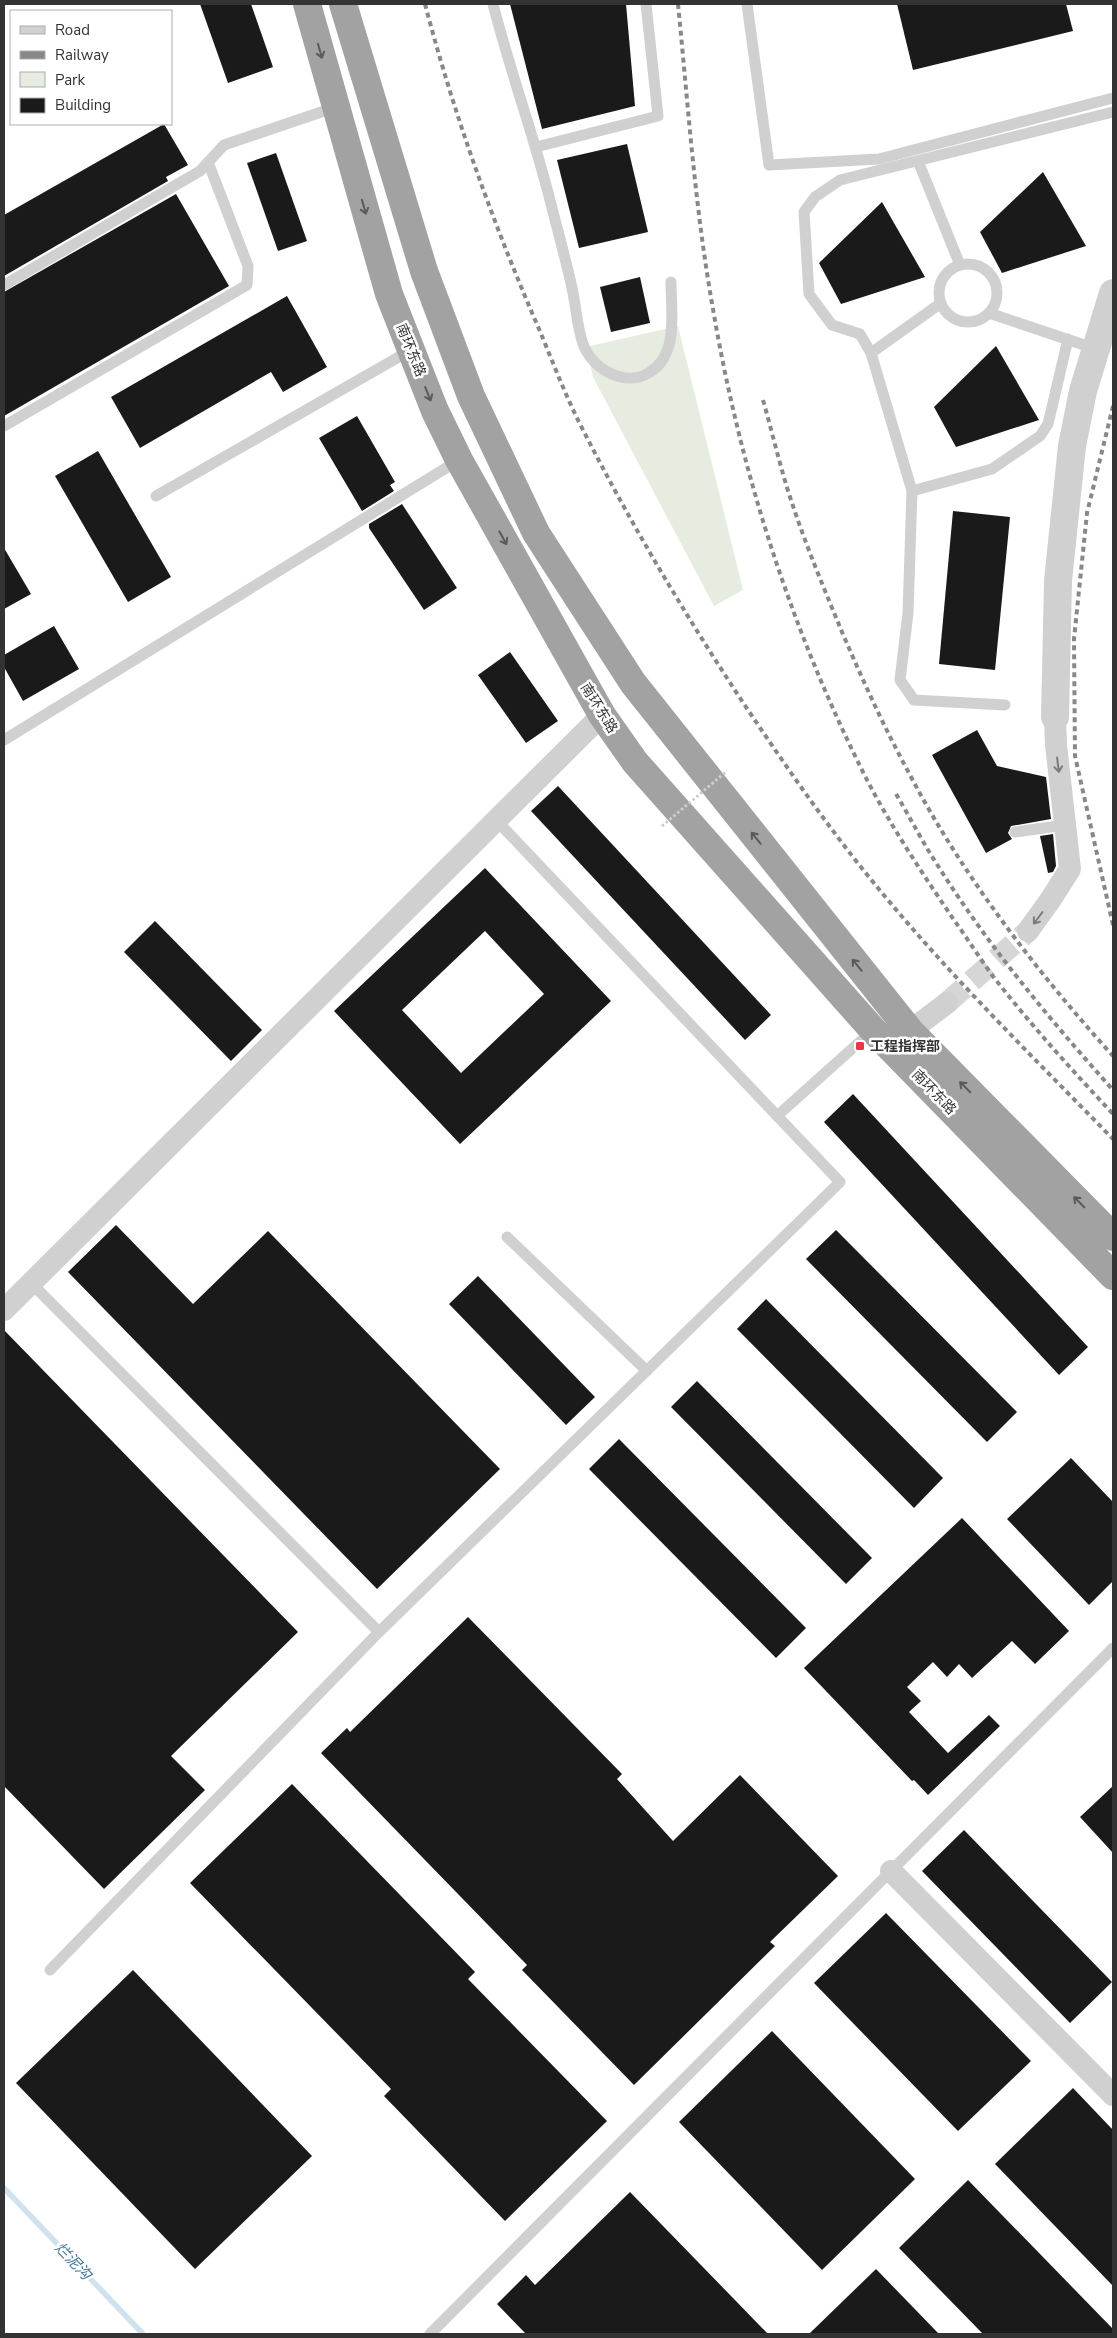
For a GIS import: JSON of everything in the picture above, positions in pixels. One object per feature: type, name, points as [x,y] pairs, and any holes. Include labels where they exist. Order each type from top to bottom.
[{"type":"highway","name":"南环东路","points":[[307,4],[389,294],[435,411],[460,460],[602,716],[635,762],[873,1030],[1113,1276]]},
{"type":"highway","name":"南环东路","points":[[343,4],[424,271],[471,396],[536,533],[633,682],[910,1031],[1113,1237]]},
{"type":"street","points":[[1028,930],[1051,900],[1070,869],[1056,745],[1058,582],[1072,446],[1083,391],[1113,293]]},
{"type":"street","points":[[4,1310],[602,716]]},
{"type":"street","points":[[910,1031],[948,1003]]},
{"type":"street","points":[[892,1871],[1113,2095]]},
{"type":"lane","points":[[493,4],[507,60],[536,147],[572,288],[583,345],[599,366],[619,378],[642,378],[657,368],[667,356],[671,337],[671,282]]},
{"type":"lane","points":[[536,147],[658,116],[646,4]]},
{"type":"lane","points":[[747,4],[769,165],[879,159],[1113,98]]},
{"type":"lane","points":[[4,285],[200,171],[224,145],[336,107]]},
{"type":"lane","points":[[1005,705],[914,700],[900,680],[908,613],[912,491],[871,353],[860,334],[832,325],[809,294],[804,212],[815,197],[840,180],[1113,112]]},
{"type":"lane","points":[[918,161],[960,265]]},
{"type":"lane","points":[[4,426],[247,285],[248,266],[208,162]]},
{"type":"lane","points":[[960,265],[978,266],[992,278],[996,296],[989,312],[972,321],[962,321],[953,318],[941,304],[940,285],[951,269],[960,265]]},
{"type":"lane","points":[[871,353],[941,304]]},
{"type":"lane","points":[[989,312],[1096,349]]},
{"type":"lane","points":[[912,491],[992,469],[1040,436],[1048,424],[1068,339]]},
{"type":"lane","points":[[156,496],[411,350]]},
{"type":"lane","points":[[4,740],[460,460]]},
{"type":"lane","points":[[50,1970],[379,1632],[840,1182],[497,821]]},
{"type":"lane","points":[[1015,832],[1065,825]]},
{"type":"lane","points":[[777,1116],[873,1030]]},
{"type":"lane","points":[[507,1237],[647,1371]]},
{"type":"lane","points":[[31,1284],[379,1632]]},
{"type":"lane","points":[[430,2334],[1113,1648]]},
{"type":"path","points":[[662,826],[727,771]]},
{"type":"green space","points":[[678,326],[743,590],[714,606],[593,377],[586,347]]},
{"type":"building","points":[[200,4],[251,4],[273,67],[228,83]]},
{"type":"building","points":[[510,4],[626,4],[635,106],[542,129]]},
{"type":"building","points":[[897,4],[1066,4],[1073,31],[913,70]]},
{"type":"building","points":[[162,125],[165,125],[188,165],[166,177],[168,181],[4,276],[4,215]]},
{"type":"building","points":[[627,144],[648,232],[579,248],[557,160]]},
{"type":"building","points":[[276,153],[307,241],[278,251],[247,163]]},
{"type":"building","points":[[1043,172],[1086,246],[1002,273],[980,232]]},
{"type":"building","points":[[176,194],[229,286],[4,416],[4,292]]},
{"type":"building","points":[[882,202],[925,277],[841,304],[819,263]]},
{"type":"building","points":[[640,277],[650,323],[611,332],[600,287]]},
{"type":"building","points":[[287,296],[327,367],[283,392],[271,372],[140,448],[111,397]]},
{"type":"building","points":[[996,346],[1039,420],[956,447],[934,407]]},
{"type":"building","points":[[357,416],[395,482],[390,485],[394,491],[362,511],[319,438]]},
{"type":"building","points":[[98,451],[171,577],[128,602],[55,476]]},
{"type":"building","points":[[402,504],[457,588],[424,610],[369,528],[369,524]]},
{"type":"building","points":[[953,511],[1010,517],[995,670],[939,664]]},
{"type":"building","points":[[4,548],[31,594],[4,609]]},
{"type":"building","points":[[54,626],[79,669],[23,701],[4,667],[4,655]]},
{"type":"building","points":[[510,652],[558,721],[526,743],[478,675]]},
{"type":"building","points":[[977,730],[997,766],[1046,777],[1051,819],[1011,826],[1008,833],[1012,839],[986,853],[932,755]]},
{"type":"building","points":[[558,786],[771,1015],[745,1040],[531,811]]},
{"type":"building","points":[[1053,834],[1056,866],[1053,872],[1048,873],[1040,836]]},
{"type":"building","points":[[485,868],[611,1001],[460,1144],[334,1011]],"holes":[[[485,931],[544,994],[461,1073],[402,1010]]]},
{"type":"building","points":[[155,921],[262,1030],[231,1061],[124,952]]},
{"type":"building","points":[[853,1094],[1088,1347],[1059,1375],[824,1122]]},
{"type":"building","points":[[116,1225],[193,1304],[268,1231],[500,1469],[377,1589],[68,1272]]},
{"type":"building","points":[[836,1230],[1017,1412],[987,1442],[806,1259]]},
{"type":"building","points":[[478,1276],[595,1397],[566,1425],[449,1304]]},
{"type":"building","points":[[766,1299],[943,1478],[914,1508],[737,1329]]},
{"type":"building","points":[[4,1330],[298,1632],[171,1756],[205,1790],[104,1889],[4,1786]]},
{"type":"building","points":[[697,1381],[872,1558],[846,1584],[671,1407]]},
{"type":"building","points":[[619,1439],[806,1628],[776,1658],[589,1469]]},
{"type":"building","points":[[1071,1458],[1113,1502],[1113,1581],[1089,1605],[1007,1519]]},
{"type":"building","points":[[962,1518],[1069,1631],[1035,1664],[1012,1641],[972,1678],[959,1664],[947,1677],[933,1662],[907,1687],[921,1701],[909,1712],[948,1753],[989,1715],[1000,1726],[928,1795],[914,1780],[912,1781],[804,1668]]},
{"type":"building","points":[[468,1617],[622,1774],[617,1779],[673,1841],[740,1775],[838,1876],[770,1942],[775,1946],[634,2085],[522,1970],[527,1965],[321,1753],[347,1728],[350,1732]]},
{"type":"building","points":[[292,1784],[475,1972],[468,1979],[607,2121],[505,2221],[384,2096],[391,2089],[190,1883]]},
{"type":"building","points":[[1113,1786],[1113,1853],[1080,1817]]},
{"type":"building","points":[[964,1830],[1112,1982],[1070,2023],[922,1871]]},
{"type":"building","points":[[886,1913],[1031,2061],[958,2131],[814,1983]]},
{"type":"building","points":[[133,1970],[312,2156],[195,2269],[16,2083]]},
{"type":"building","points":[[772,2031],[915,2179],[822,2270],[679,2122]]},
{"type":"building","points":[[1073,2088],[1113,2130],[1113,2286],[995,2164]]},
{"type":"building","points":[[968,2180],[1113,2329],[1113,2334],[983,2334],[899,2248]]},
{"type":"building","points":[[630,2192],[768,2334],[526,2334],[497,2304],[526,2275],[535,2285]]},
{"type":"building","points":[[876,2269],[939,2334],[809,2334]]},
{"type":"waterway","name":"烂泥沟","points":[[4,2188],[143,2334]]},
{"type":"tunnel","points":[[947,1003],[1028,931]]},
{"type":"railway","points":[[425,4],[449,87],[490,209],[563,388],[618,495],[680,602],[723,672],[775,750],[821,815],[869,877],[957,978],[1113,1139]]},
{"type":"railway","points":[[678,4],[701,233],[724,368],[737,427],[770,544],[811,657],[861,768],[893,826],[929,884],[1006,993],[1113,1114]]},
{"type":"railway","points":[[763,400],[798,522],[816,569],[866,687],[910,775],[953,850],[1003,922],[1029,957],[1113,1056]]},
{"type":"railway","points":[[1113,406],[1087,513],[1074,639],[1075,756],[1113,925]]},
{"type":"railway","points":[[896,794],[934,860],[979,927],[1044,1011],[1113,1090]]},
{"type":"place","name":"工程指挥部","points":[[860,1046]]}]
